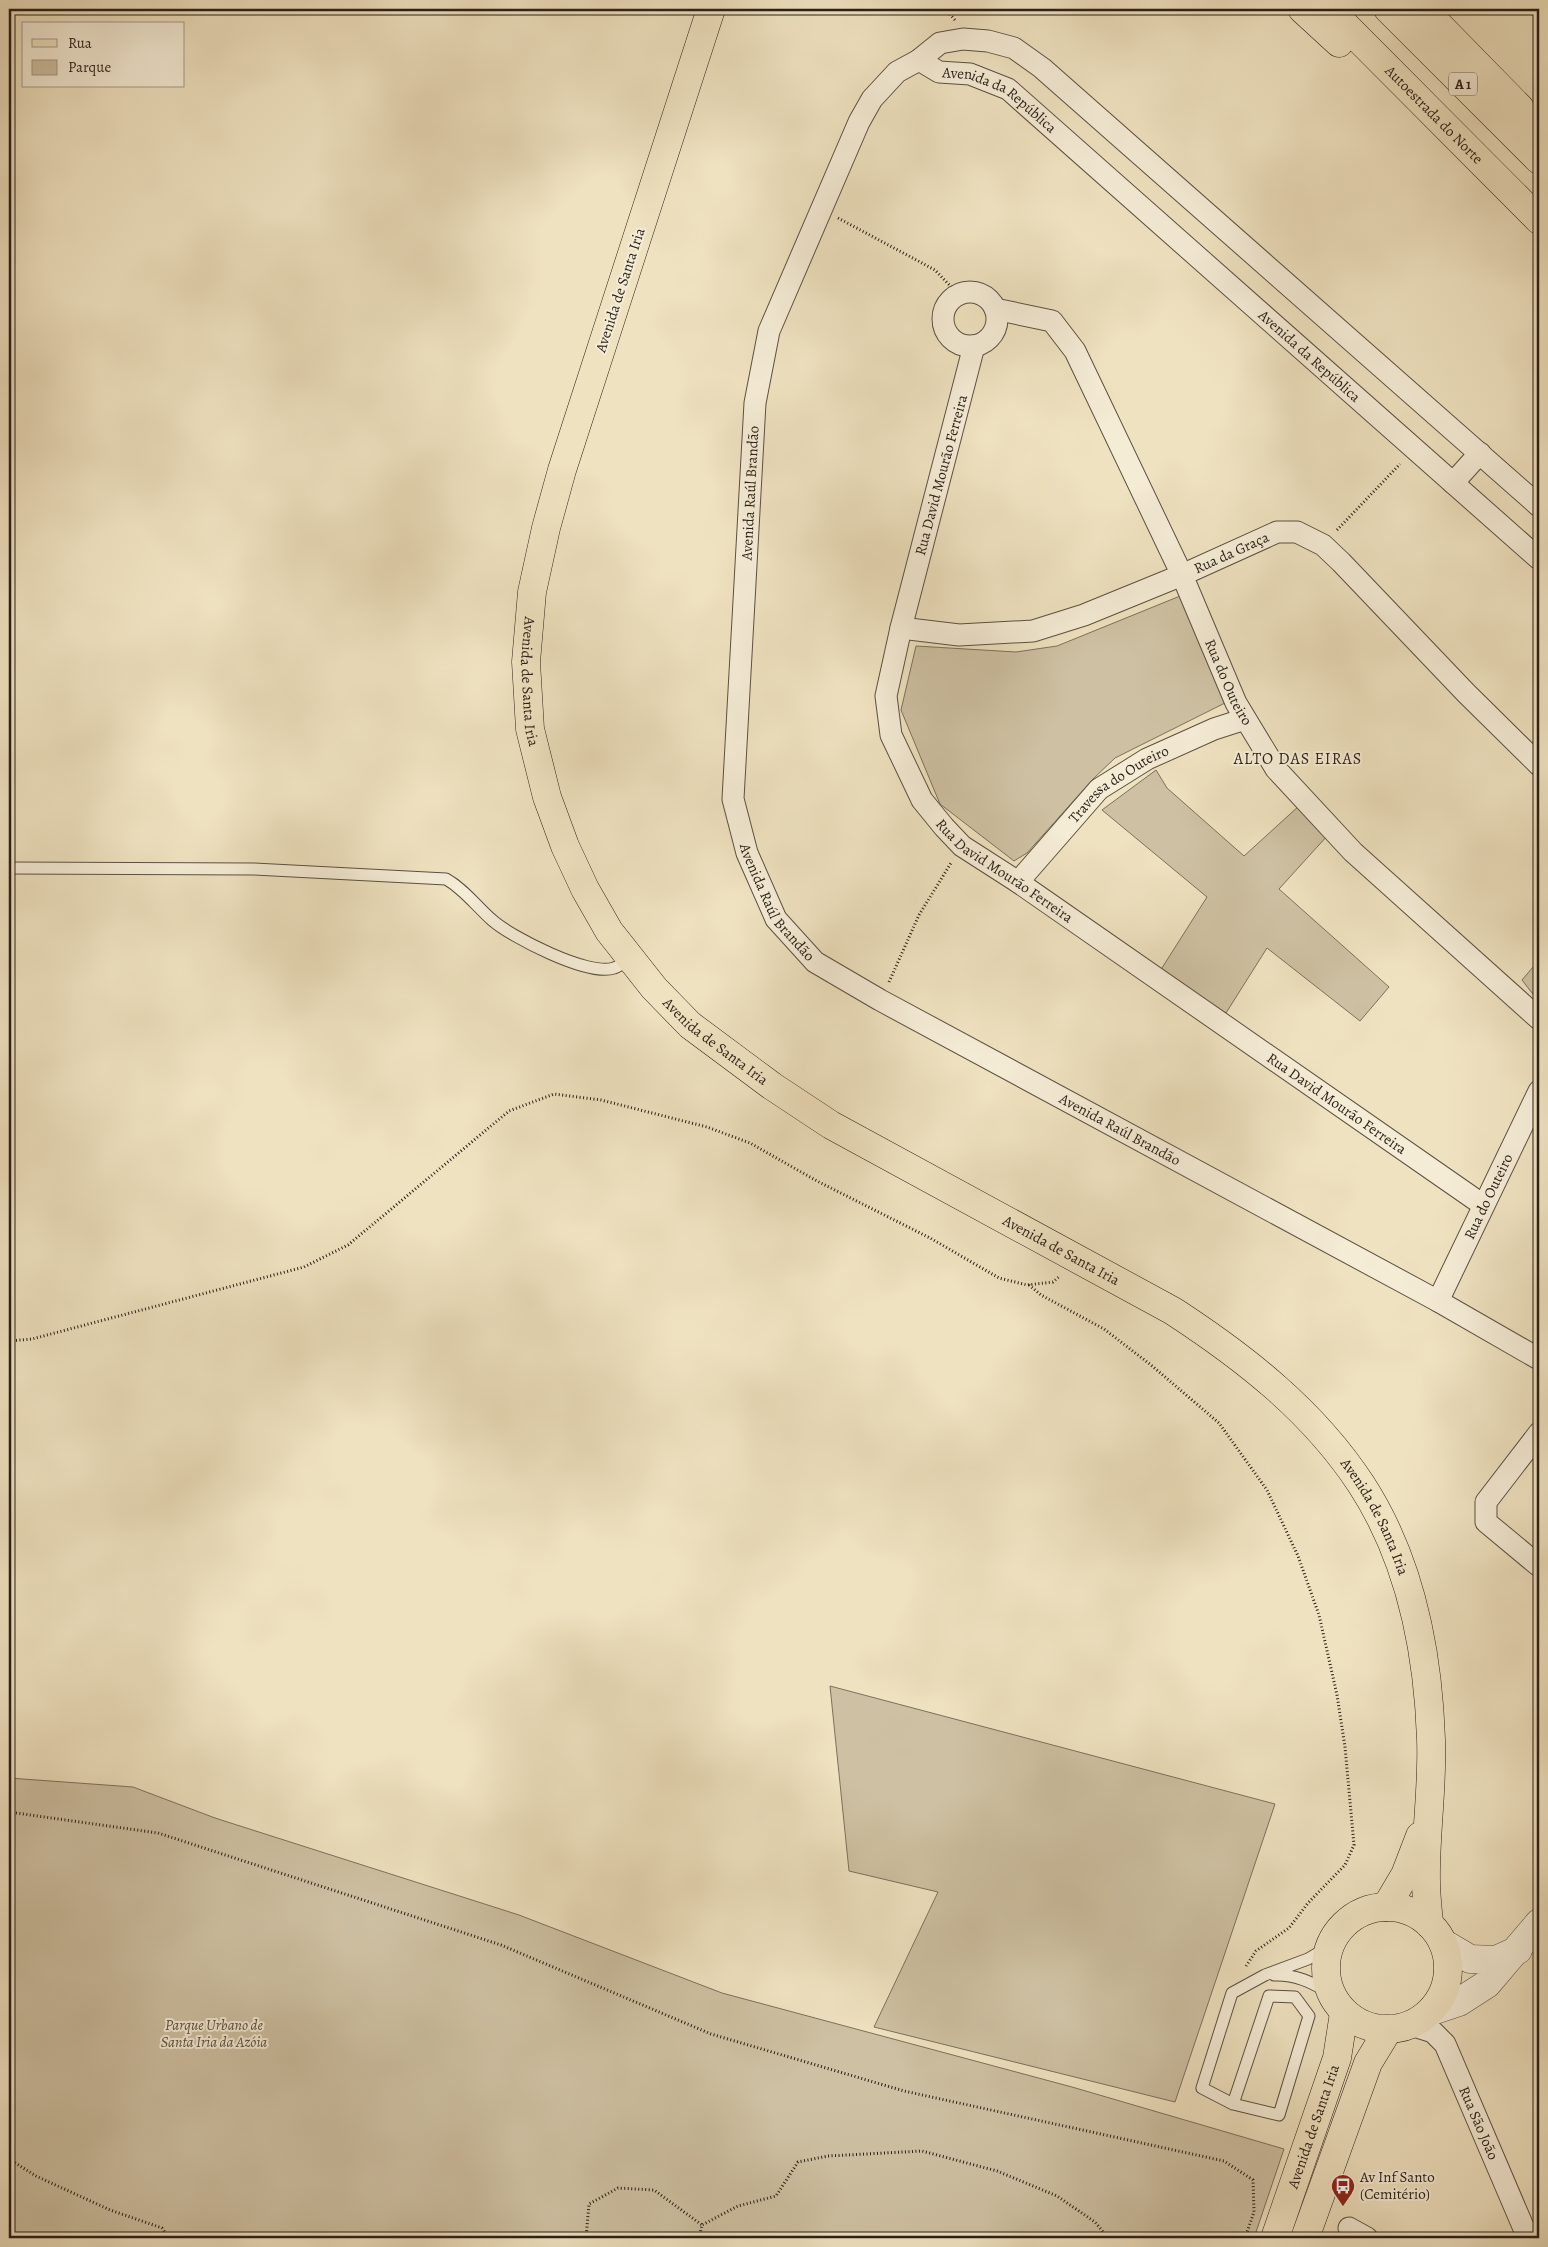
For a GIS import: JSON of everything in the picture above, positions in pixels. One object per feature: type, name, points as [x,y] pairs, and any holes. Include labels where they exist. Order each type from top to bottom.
[{"type":"main road","points":[[1302,9],[1358,60],[1444,125]]},
{"type":"main road","name":"Autoestrada do Norte","points":[[1329,9],[1539,220]]},
{"type":"main road","name":"A 1","points":[[1388,9],[1539,160]]},
{"type":"main road","points":[[1423,9],[1520,108],[1539,146]]},
{"type":"main road","name":"Avenida de Santa Iria","points":[[710,10],[562,470],[546,528],[532,592],[526,662],[530,729],[547,797],[565,846],[585,889],[609,931],[654,988],[690,1025],[772,1086],[831,1125],[1080,1259],[1173,1311],[1221,1343],[1276,1386],[1312,1423],[1361,1484],[1391,1542],[1413,1605],[1427,1673],[1432,1741],[1426,1883],[1436,1934]]},
{"type":"main road","name":"Avenida de Santa Iria","points":[[1386,1907],[1405,1874],[1419,1841],[1429,1798]]},
{"type":"main road","points":[[1386,1907],[1409,1911],[1436,1934],[1448,1967],[1444,1990],[1410,2022],[1365,2026],[1338,2003],[1326,1970],[1330,1946],[1343,1926],[1362,1912],[1386,1907]]},
{"type":"main road","name":"Avenida de Santa Iria","points":[[1275,2238],[1337,2058],[1338,2003]]},
{"type":"main road","name":"Avenida de Santa Iria","points":[[1305,2238],[1368,2063],[1410,2022]]},
{"type":"street","name":"Avenida da República","points":[[1539,506],[1042,68],[1014,48],[988,41],[963,39],[940,44],[919,60],[939,72],[970,74],[1008,89],[1539,559]]},
{"type":"street","name":"Avenida Raúl Brandão","points":[[919,60],[897,72],[872,99],[859,122],[769,331],[755,403],[733,799],[747,853],[776,919],[814,962],[880,1000],[1438,1301],[1539,1360]]},
{"type":"street","points":[[968,292],[984,296],[995,309],[995,329],[990,337],[974,346],[957,344],[950,338],[943,324],[946,306],[960,295],[968,292]]},
{"type":"street","name":"Rua do Outeiro","points":[[995,309],[1052,321],[1075,351],[1182,575],[1236,703],[1276,769],[1352,852],[1539,1019]]},
{"type":"street","name":"Rua David Mourão Ferreira","points":[[974,346],[901,628],[886,696],[891,735],[922,800],[962,846],[1018,882],[1483,1204]]},
{"type":"street","points":[[1453,483],[1480,453]]},
{"type":"street","name":"Rua da Graça","points":[[901,628],[959,635],[1033,631],[1084,615],[1182,575],[1278,532],[1297,532],[1323,545],[1466,693],[1539,765]]},
{"type":"street","name":"Travessa do Outeiro","points":[[1018,882],[1099,789],[1147,759],[1214,729],[1245,719]]},
{"type":"street","name":"Rua do Outeiro","points":[[1438,1301],[1539,1091]]},
{"type":"street","points":[[1539,1432],[1486,1502],[1486,1522],[1539,1566]]},
{"type":"street","points":[[1410,2022],[1459,2002],[1487,1984],[1518,1950],[1539,1923]]},
{"type":"street","points":[[1436,1934],[1470,1958],[1496,1960],[1518,1950]]},
{"type":"street","name":"Rua São João","points":[[1410,2022],[1433,2032],[1446,2044],[1528,2238]]},
{"type":"lane","points":[[9,868],[254,869],[446,880],[456,885],[494,921],[556,958],[593,967],[613,969],[630,958]]},
{"type":"lane","points":[[1233,2104],[1270,1996],[1295,1998],[1309,2016],[1279,2115],[1233,2104],[1202,2088],[1232,1993],[1265,1975],[1308,1958],[1330,1946]]},
{"type":"lane","points":[[1265,1975],[1288,1975],[1310,1982],[1338,2003]]},
{"type":"path","points":[[822,210],[935,270],[960,295]]},
{"type":"path","points":[[1323,545],[1414,448]]},
{"type":"path","points":[[880,1000],[919,915],[962,846]]},
{"type":"path","points":[[9,1341],[32,1339],[304,1267],[348,1245],[509,1111],[554,1094],[611,1102],[707,1127],[750,1143],[817,1181],[930,1238],[999,1278],[1029,1285],[1053,1282],[1080,1259]]},
{"type":"path","points":[[1029,1285],[1041,1295],[1110,1334],[1219,1423],[1245,1457],[1266,1490],[1298,1556],[1319,1615],[1337,1694],[1345,1747],[1354,1845],[1345,1865],[1308,1903],[1289,1928],[1256,1952],[1239,1974],[1237,1991]]},
{"type":"path","points":[[9,1812],[158,1833],[501,1945],[711,2034],[904,2091],[1224,2161],[1253,2180],[1254,2212],[1245,2238]]},
{"type":"path","points":[[698,2238],[702,2225],[738,2206],[776,2196],[798,2162],[828,2156],[922,2151],[997,2171],[1057,2196],[1095,2222],[1108,2238]]},
{"type":"path","points":[[9,2159],[36,2176],[102,2206],[162,2228],[169,2238]]},
{"type":"path","points":[[586,2238],[589,2204],[618,2188],[654,2190],[702,2225]]},
{"type":"green space","points":[[1185,594],[1225,703],[1115,758],[1093,779],[1027,853],[1014,861],[940,804],[901,710],[916,646],[1016,652],[1057,646]]},
{"type":"green space","points":[[1156,770],[1167,788],[1244,856],[1300,805],[1328,835],[1279,889],[1389,987],[1360,1021],[1267,948],[1226,1013],[1160,971],[1207,897],[1102,810]]},
{"type":"green space","points":[[1539,960],[1539,1002],[1522,980]]},
{"type":"green space","points":[[830,1686],[1275,1804],[1175,2102],[874,2027],[938,1892],[849,1871]]},
{"type":"green space","name":"Parque Urbano de Santa Iria da Azóia","points":[[9,1778],[133,1787],[215,1818],[519,1915],[722,1993],[1072,2087],[1284,2149],[1254,2238],[9,2238]]},
{"type":"place","name":"Av Inf Santo (Cemitério)","points":[[1343,2207]]},
{"type":"district","name":"ALTO DAS EIRAS","points":[[1298,759]]}]
